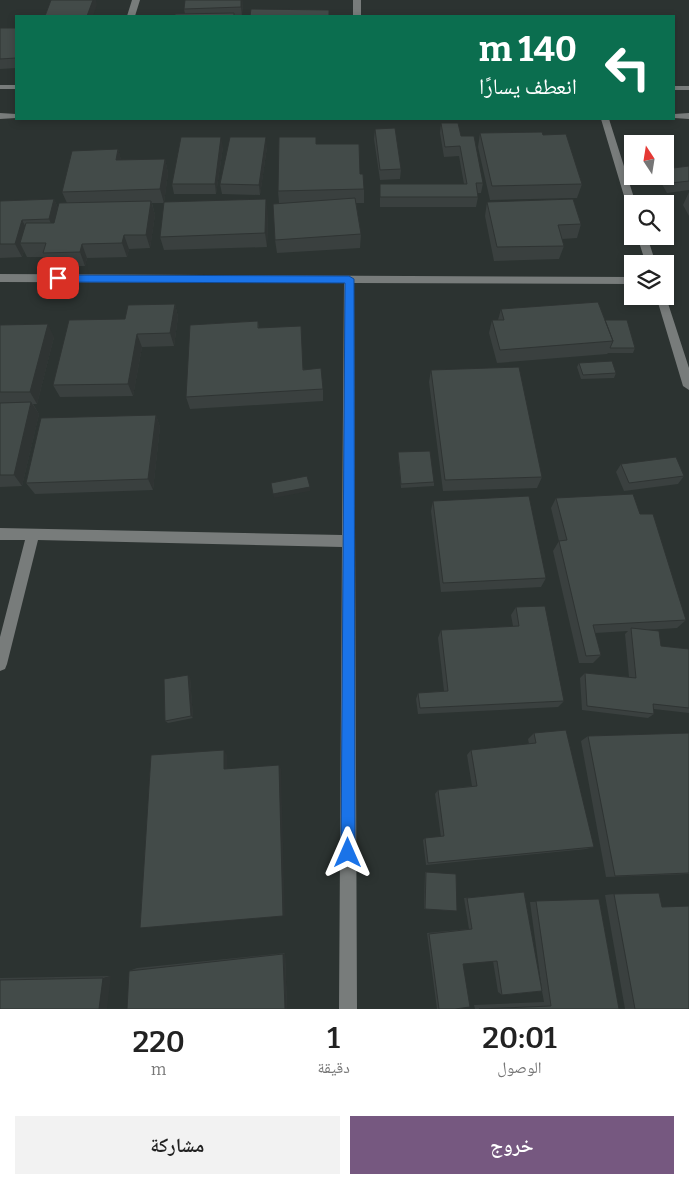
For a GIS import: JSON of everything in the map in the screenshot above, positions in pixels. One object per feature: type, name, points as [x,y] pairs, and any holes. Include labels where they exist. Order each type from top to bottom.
[{"type":"street","points":[[131,15],[136,0]]},
{"type":"street","points":[[356,0],[357,15]]},
{"type":"street","points":[[0,87],[15,87]]},
{"type":"street","points":[[675,88],[689,88]]},
{"type":"street","points":[[0,116],[15,116]]},
{"type":"street","points":[[675,116],[689,116]]},
{"type":"street","points":[[605,120],[629,195]]},
{"type":"street","points":[[0,278],[624,280]]},
{"type":"street","points":[[348,1009],[349,279]]},
{"type":"street","points":[[664,305],[689,386]]},
{"type":"street","points":[[0,534],[349,541]]},
{"type":"street","points":[[0,664],[33,534]]},
{"type":"building","points":[[51,0],[93,0],[87,15],[45,15]]},
{"type":"building","points":[[185,0],[241,0],[241,7],[184,9]]},
{"type":"building","points":[[251,9],[329,10],[329,15],[250,15]]},
{"type":"building","points":[[234,13],[234,15],[175,15]]},
{"type":"building","points":[[0,28],[15,28],[15,58],[0,59]]},
{"type":"building","points":[[441,123],[458,123],[461,136],[474,136],[483,183],[476,183],[478,197],[380,197],[380,184],[467,184],[460,146],[445,147]]},
{"type":"building","points":[[395,128],[401,169],[380,170],[375,129]]},
{"type":"building","points":[[542,132],[543,135],[566,134],[582,184],[492,186],[480,133]]},
{"type":"building","points":[[181,137],[221,137],[215,184],[172,184]]},
{"type":"building","points":[[230,137],[266,137],[259,185],[220,184]]},
{"type":"building","points":[[279,137],[316,137],[316,144],[359,144],[360,174],[363,174],[364,189],[278,191]]},
{"type":"building","points":[[118,149],[116,160],[165,159],[160,189],[62,192],[72,151]]},
{"type":"building","points":[[689,166],[689,181],[674,183],[674,168]]},
{"type":"building","points":[[355,198],[361,234],[275,240],[273,204]]},
{"type":"building","points":[[54,199],[49,219],[22,220],[15,244],[0,244],[0,201]]},
{"type":"building","points":[[266,199],[265,233],[160,237],[164,202]]},
{"type":"building","points":[[573,199],[581,224],[558,225],[564,246],[497,247],[487,202]]},
{"type":"building","points":[[151,201],[146,235],[124,235],[122,243],[82,244],[80,252],[43,253],[46,243],[20,243],[26,223],[54,223],[59,203]]},
{"type":"building","points":[[598,302],[613,341],[500,350],[492,320],[504,320],[501,309]]},
{"type":"building","points":[[175,304],[170,333],[137,334],[128,384],[53,385],[69,320],[125,319],[128,305]]},
{"type":"building","points":[[605,320],[627,320],[635,348],[610,348],[613,341]]},
{"type":"building","points":[[258,321],[258,328],[301,326],[303,370],[321,368],[323,389],[186,397],[190,325]]},
{"type":"building","points":[[48,324],[30,392],[0,392],[0,325]]},
{"type":"building","points":[[612,361],[616,373],[583,375],[579,363]]},
{"type":"building","points":[[519,367],[542,477],[445,480],[431,370]]},
{"type":"building","points":[[31,402],[14,475],[0,475],[0,403]]},
{"type":"building","points":[[156,415],[148,479],[26,483],[41,418]]},
{"type":"building","points":[[430,451],[434,482],[401,484],[398,452]]},
{"type":"building","points":[[676,457],[684,476],[629,483],[621,464]]},
{"type":"building","points":[[307,476],[310,487],[273,494],[271,483]]},
{"type":"building","points":[[633,494],[640,514],[653,514],[686,620],[593,625],[601,655],[586,656],[559,541],[567,540],[556,498]]},
{"type":"building","points":[[529,496],[546,578],[443,583],[433,501]]},
{"type":"building","points":[[545,606],[564,701],[420,708],[418,693],[448,691],[441,630],[519,626],[516,607]]},
{"type":"building","points":[[631,628],[659,631],[661,646],[689,649],[689,708],[653,704],[654,714],[587,706],[585,673],[636,678]]},
{"type":"building","points":[[188,675],[191,716],[165,721],[164,679]]},
{"type":"building","points":[[566,730],[594,847],[428,863],[425,838],[444,836],[438,790],[477,786],[471,750],[536,743],[534,733]]},
{"type":"building","points":[[689,733],[689,873],[615,876],[588,736]]},
{"type":"building","points":[[224,750],[224,769],[279,765],[283,916],[140,928],[151,755]]},
{"type":"building","points":[[426,872],[456,874],[457,911],[425,909]]},
{"type":"building","points":[[524,892],[542,991],[502,995],[497,961],[463,964],[470,1007],[439,1009],[429,934],[472,929],[467,898]]},
{"type":"building","points":[[659,893],[662,907],[689,906],[689,1009],[635,1009],[614,894]]},
{"type":"building","points":[[599,899],[619,1009],[479,1009],[551,1006],[536,901]]},
{"type":"building","points":[[283,954],[285,1009],[127,1009],[129,971]]},
{"type":"building","points":[[103,978],[99,1009],[0,1009],[0,980]]},
{"type":"route","points":[[58,278],[349,279],[348,853]]}]
